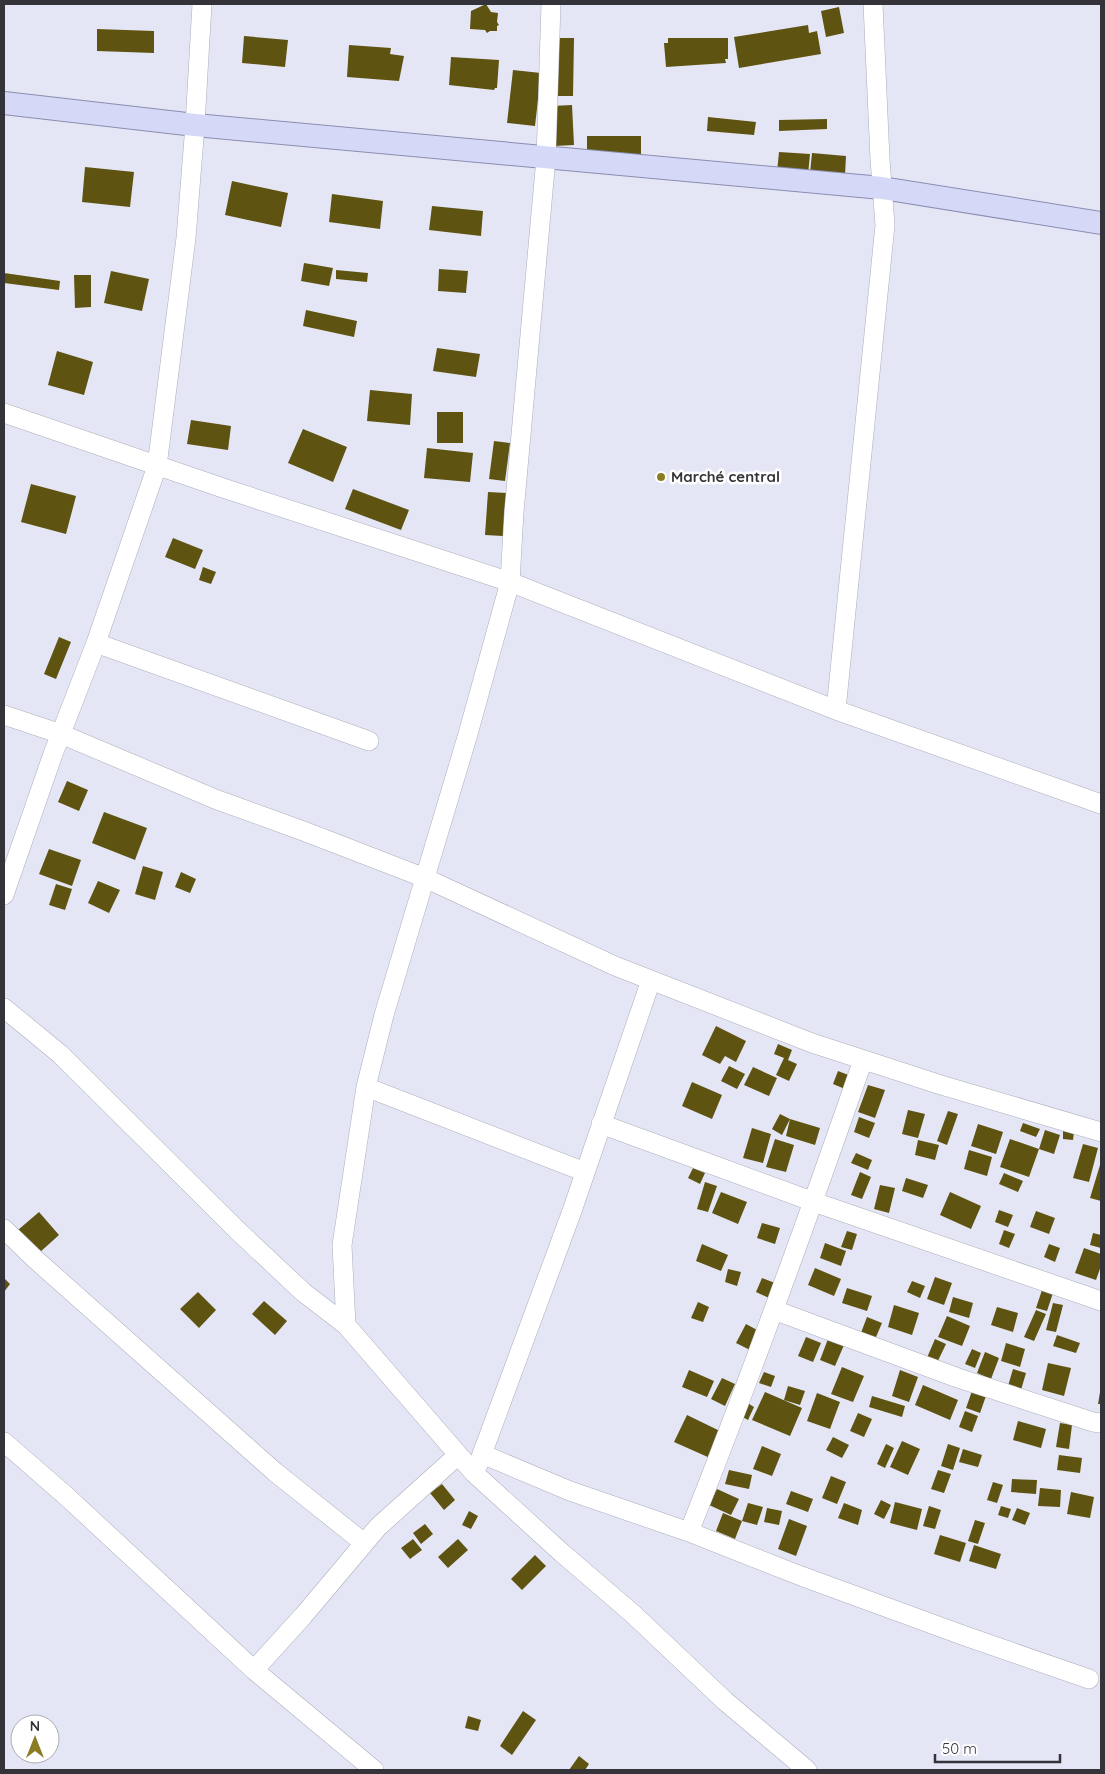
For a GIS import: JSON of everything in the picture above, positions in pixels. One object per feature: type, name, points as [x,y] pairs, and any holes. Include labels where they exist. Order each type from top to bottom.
[{"type":"main road","points":[[4,103],[195,125],[882,188],[1101,223]]},
{"type":"street","points":[[4,895],[61,734],[96,643],[157,466],[186,238],[202,4]]},
{"type":"street","points":[[346,1325],[342,1245],[366,1088],[384,1015],[468,734],[510,582],[514,512],[546,158],[551,4]]},
{"type":"street","points":[[836,710],[885,224],[873,4]]},
{"type":"street","points":[[4,413],[157,466],[510,582],[836,710],[1101,804]]},
{"type":"street","points":[[96,643],[369,741]]},
{"type":"street","points":[[4,715],[61,734],[215,800],[306,832],[425,878],[616,966],[812,1043],[941,1085],[1101,1132]]},
{"type":"street","points":[[474,1473],[585,1172],[651,980]]},
{"type":"street","points":[[4,1008],[60,1054],[302,1292],[346,1325],[474,1473],[562,1553],[634,1614],[725,1701],[807,1770]]},
{"type":"street","points":[[689,1532],[730,1431],[814,1202],[863,1060]]},
{"type":"street","points":[[366,1088],[585,1172]]},
{"type":"street","points":[[601,1124],[814,1202],[1101,1301]]},
{"type":"street","points":[[4,1229],[35,1259],[275,1472],[364,1543]]},
{"type":"street","points":[[774,1310],[958,1378],[1101,1423]]},
{"type":"street","points":[[4,1442],[254,1670],[374,1770]]},
{"type":"street","points":[[482,1454],[570,1491],[689,1532],[801,1576],[956,1633],[1089,1679]]},
{"type":"street","points":[[254,1670],[378,1527],[458,1455]]},
{"type":"building","points":[[486,4],[491,12],[498,13],[497,22],[499,25],[497,26],[497,31],[487,33],[485,30],[470,29],[471,11]]},
{"type":"building","points":[[839,7],[844,33],[826,37],[821,11]]},
{"type":"building","points":[[808,25],[809,33],[817,31],[821,54],[739,68],[734,37]]},
{"type":"building","points":[[97,29],[154,31],[154,53],[97,51]]},
{"type":"building","points":[[244,36],[288,40],[285,67],[242,63]]},
{"type":"building","points":[[558,38],[574,38],[573,96],[557,96]]},
{"type":"building","points":[[668,38],[728,38],[728,59],[725,59],[726,63],[666,67],[664,43],[668,43]]},
{"type":"building","points":[[349,45],[391,48],[390,54],[404,56],[399,81],[347,77]]},
{"type":"building","points":[[451,57],[499,60],[497,88],[494,90],[449,85]]},
{"type":"building","points":[[513,70],[541,73],[535,126],[507,123]]},
{"type":"building","points":[[572,105],[574,145],[554,146],[552,106]]},
{"type":"building","points":[[708,117],[756,122],[754,135],[707,131]]},
{"type":"building","points":[[827,119],[827,129],[779,131],[779,120]]},
{"type":"building","points":[[587,136],[641,136],[641,154],[587,154]]},
{"type":"building","points":[[779,152],[810,154],[808,175],[777,172]]},
{"type":"building","points":[[812,153],[846,156],[845,175],[810,173]]},
{"type":"building","points":[[85,167],[134,172],[130,207],[82,202]]},
{"type":"building","points":[[232,181],[288,193],[281,227],[225,215]]},
{"type":"building","points":[[332,194],[383,201],[380,229],[329,222]]},
{"type":"building","points":[[432,206],[483,211],[481,236],[429,230]]},
{"type":"building","points":[[304,263],[333,268],[329,286],[301,281]]},
{"type":"building","points":[[439,269],[468,271],[466,293],[438,291]]},
{"type":"building","points":[[336,270],[368,273],[367,282],[336,279]]},
{"type":"building","points":[[111,271],[149,279],[142,311],[104,303]]},
{"type":"building","points":[[4,273],[60,281],[59,290],[4,283]]},
{"type":"building","points":[[74,275],[91,275],[91,307],[75,308]]},
{"type":"building","points":[[306,310],[357,321],[354,337],[303,326]]},
{"type":"building","points":[[437,348],[480,354],[476,377],[433,371]]},
{"type":"building","points":[[57,351],[93,362],[84,395],[48,385]]},
{"type":"building","points":[[370,390],[412,394],[410,425],[367,421]]},
{"type":"building","points":[[437,412],[463,412],[463,443],[437,443]]},
{"type":"building","points":[[191,420],[231,426],[228,450],[187,444]]},
{"type":"building","points":[[303,429],[347,447],[333,482],[288,463]]},
{"type":"building","points":[[494,441],[510,443],[505,481],[489,479]]},
{"type":"building","points":[[427,448],[473,453],[470,482],[424,478]]},
{"type":"building","points":[[31,484],[76,496],[66,534],[21,522]]},
{"type":"building","points":[[353,489],[409,510],[401,530],[345,509]]},
{"type":"building","points":[[488,492],[507,493],[503,536],[485,535]]},
{"type":"building","points":[[173,538],[203,550],[195,569],[165,557]]},
{"type":"building","points":[[203,567],[216,572],[211,584],[199,580]]},
{"type":"building","points":[[59,637],[71,642],[56,679],[44,674]]},
{"type":"building","points":[[67,781],[88,790],[79,811],[58,802]]},
{"type":"building","points":[[104,812],[147,828],[135,860],[92,843]]},
{"type":"building","points":[[49,849],[81,860],[72,886],[39,874]]},
{"type":"building","points":[[143,866],[163,872],[155,900],[135,894]]},
{"type":"building","points":[[181,872],[196,879],[190,893],[175,887]]},
{"type":"building","points":[[98,881],[120,890],[109,913],[88,903]]},
{"type":"building","points":[[56,884],[72,889],[65,910],[49,905]]},
{"type":"building","points":[[716,1026],[746,1041],[736,1062],[725,1056],[720,1064],[702,1055]]},
{"type":"building","points":[[778,1044],[792,1050],[788,1060],[797,1064],[789,1081],[776,1075],[784,1058],[774,1054]]},
{"type":"building","points":[[729,1066],[745,1074],[737,1089],[721,1081]]},
{"type":"building","points":[[753,1067],[777,1078],[769,1096],[744,1085]]},
{"type":"building","points":[[838,1071],[851,1076],[845,1089],[833,1084]]},
{"type":"building","points":[[692,1082],[722,1095],[712,1119],[682,1106]]},
{"type":"building","points":[[868,1085],[885,1090],[875,1118],[858,1112]]},
{"type":"building","points":[[908,1110],[925,1114],[918,1138],[902,1134]]},
{"type":"building","points":[[948,1111],[958,1114],[947,1145],[937,1141]]},
{"type":"building","points":[[780,1114],[790,1119],[782,1135],[772,1129]]},
{"type":"building","points":[[859,1117],[875,1123],[869,1138],[854,1132]]},
{"type":"building","points":[[790,1119],[820,1128],[815,1145],[786,1136]]},
{"type":"building","points":[[1023,1123],[1040,1129],[1036,1137],[1020,1131]]},
{"type":"building","points":[[978,1124],[1003,1132],[996,1154],[971,1146]]},
{"type":"building","points":[[752,1128],[771,1134],[763,1163],[743,1158]]},
{"type":"building","points":[[1045,1130],[1060,1135],[1054,1154],[1039,1149]]},
{"type":"building","points":[[1063,1131],[1074,1132],[1073,1140],[1063,1139]]},
{"type":"building","points":[[775,1139],[794,1145],[786,1172],[766,1167]]},
{"type":"building","points":[[1010,1139],[1039,1149],[1029,1177],[1000,1167]]},
{"type":"building","points":[[918,1140],[939,1145],[935,1160],[915,1155]]},
{"type":"building","points":[[1083,1144],[1098,1148],[1089,1182],[1073,1178]]},
{"type":"building","points":[[969,1150],[992,1157],[987,1176],[964,1169]]},
{"type":"building","points":[[856,1153],[872,1160],[868,1170],[851,1163]]},
{"type":"building","points":[[1101,1165],[1101,1201],[1090,1198]]},
{"type":"building","points":[[693,1168],[705,1173],[700,1184],[688,1178]]},
{"type":"building","points":[[860,1172],[871,1177],[862,1199],[851,1195]]},
{"type":"building","points":[[1004,1173],[1023,1181],[1018,1192],[999,1184]]},
{"type":"building","points":[[906,1178],[928,1185],[923,1198],[902,1191]]},
{"type":"building","points":[[705,1182],[717,1186],[708,1212],[697,1209]]},
{"type":"building","points":[[880,1185],[895,1188],[889,1213],[874,1209]]},
{"type":"building","points":[[721,1192],[747,1202],[738,1224],[712,1213]]},
{"type":"building","points":[[950,1192],[981,1206],[971,1229],[940,1215]]},
{"type":"building","points":[[999,1210],[1013,1215],[1008,1227],[995,1222]]},
{"type":"building","points":[[1036,1211],[1055,1218],[1049,1234],[1030,1227]]},
{"type":"building","points":[[39,1212],[59,1235],[39,1253],[18,1230]]},
{"type":"building","points":[[762,1223],[780,1228],[775,1244],[757,1238]]},
{"type":"building","points":[[1004,1230],[1015,1234],[1009,1248],[999,1244]]},
{"type":"building","points":[[847,1231],[857,1234],[852,1250],[841,1247]]},
{"type":"building","points":[[1093,1233],[1101,1235],[1101,1248],[1090,1245]]},
{"type":"building","points":[[825,1243],[846,1251],[841,1266],[820,1258]]},
{"type":"building","points":[[702,1244],[728,1255],[721,1271],[696,1261]]},
{"type":"building","points":[[1049,1244],[1060,1248],[1055,1262],[1044,1257]]},
{"type":"building","points":[[1084,1248],[1101,1254],[1101,1266],[1096,1280],[1075,1273]]},
{"type":"building","points":[[815,1268],[841,1279],[834,1296],[808,1285]]},
{"type":"building","points":[[728,1269],[741,1272],[737,1286],[725,1282]]},
{"type":"building","points":[[935,1277],[952,1283],[944,1305],[927,1299]]},
{"type":"building","points":[[4,1278],[10,1284],[4,1292]]},
{"type":"building","points":[[762,1278],[775,1283],[769,1298],[756,1292]]},
{"type":"building","points":[[912,1281],[925,1286],[920,1298],[907,1292]]},
{"type":"building","points":[[1043,1287],[1054,1290],[1047,1311],[1036,1308]]},
{"type":"building","points":[[847,1288],[872,1296],[867,1311],[842,1303]]},
{"type":"building","points":[[198,1292],[216,1310],[199,1328],[180,1309]]},
{"type":"building","points":[[953,1297],[973,1303],[969,1318],[949,1312]]},
{"type":"building","points":[[264,1301],[287,1321],[275,1335],[252,1314]]},
{"type":"building","points":[[698,1302],[709,1307],[703,1322],[691,1318]]},
{"type":"building","points":[[1053,1303],[1063,1305],[1056,1332],[1046,1330]]},
{"type":"building","points":[[894,1305],[919,1313],[912,1335],[888,1327]]},
{"type":"building","points":[[997,1307],[1018,1313],[1013,1332],[991,1325]]},
{"type":"building","points":[[1036,1310],[1046,1314],[1034,1341],[1024,1337]]},
{"type":"building","points":[[947,1316],[970,1326],[962,1346],[938,1337]]},
{"type":"building","points":[[867,1317],[882,1323],[873,1344],[859,1338]]},
{"type":"building","points":[[746,1324],[759,1331],[750,1350],[736,1343]]},
{"type":"building","points":[[1057,1335],[1080,1343],[1076,1353],[1053,1346]]},
{"type":"building","points":[[806,1337],[821,1343],[813,1362],[798,1356]]},
{"type":"building","points":[[828,1339],[844,1345],[835,1366],[820,1360]]},
{"type":"building","points":[[935,1339],[946,1344],[936,1365],[926,1360]]},
{"type":"building","points":[[1006,1343],[1025,1349],[1020,1367],[1001,1361]]},
{"type":"building","points":[[972,1349],[981,1353],[975,1368],[965,1364]]},
{"type":"building","points":[[985,1352],[999,1358],[991,1379],[977,1373]]},
{"type":"building","points":[[1048,1363],[1071,1368],[1064,1396],[1042,1390]]},
{"type":"building","points":[[842,1367],[864,1376],[853,1402],[831,1394]]},
{"type":"building","points":[[1013,1369],[1026,1373],[1021,1390],[1008,1386]]},
{"type":"building","points":[[689,1370],[714,1381],[707,1397],[682,1387]]},
{"type":"building","points":[[900,1370],[918,1377],[909,1402],[892,1396]]},
{"type":"building","points":[[764,1372],[775,1376],[771,1387],[759,1383]]},
{"type":"building","points":[[722,1378],[735,1384],[725,1406],[711,1399]]},
{"type":"building","points":[[923,1385],[958,1400],[950,1420],[915,1405]]},
{"type":"building","points":[[788,1386],[805,1391],[800,1405],[784,1400]]},
{"type":"building","points":[[972,1391],[986,1396],[980,1413],[966,1408]]},
{"type":"building","points":[[765,1392],[802,1408],[790,1436],[752,1420]]},
{"type":"building","points":[[1100,1392],[1101,1404],[1098,1404]]},
{"type":"building","points":[[817,1393],[840,1402],[830,1429],[807,1421]]},
{"type":"building","points":[[872,1396],[905,1406],[902,1417],[869,1407]]},
{"type":"building","points":[[746,1402],[754,1407],[748,1420],[739,1415]]},
{"type":"building","points":[[965,1411],[978,1416],[972,1432],[959,1427]]},
{"type":"building","points":[[858,1413],[872,1419],[864,1437],[850,1431]]},
{"type":"building","points":[[687,1415],[722,1432],[710,1458],[674,1442]]},
{"type":"building","points":[[1018,1421],[1046,1429],[1041,1448],[1013,1440]]},
{"type":"building","points":[[1060,1423],[1072,1425],[1069,1449],[1056,1447]]},
{"type":"building","points":[[833,1437],[849,1445],[842,1458],[826,1450]]},
{"type":"building","points":[[902,1441],[920,1449],[908,1475],[890,1467]]},
{"type":"building","points":[[886,1444],[894,1448],[885,1468],[877,1464]]},
{"type":"building","points":[[948,1444],[960,1448],[953,1470],[941,1466]]},
{"type":"building","points":[[762,1446],[781,1454],[772,1476],[753,1469]]},
{"type":"building","points":[[963,1449],[982,1455],[978,1467],[959,1462]]},
{"type":"building","points":[[1059,1455],[1082,1458],[1080,1473],[1057,1470]]},
{"type":"building","points":[[729,1470],[752,1475],[749,1489],[725,1484]]},
{"type":"building","points":[[938,1470],[951,1474],[944,1493],[931,1489]]},
{"type":"building","points":[[831,1476],[846,1482],[837,1504],[822,1498]]},
{"type":"building","points":[[1012,1479],[1037,1480],[1036,1494],[1011,1492]]},
{"type":"building","points":[[993,1482],[1003,1485],[997,1503],[987,1500]]},
{"type":"building","points":[[442,1484],[455,1500],[444,1510],[430,1493]]},
{"type":"building","points":[[1040,1488],[1061,1490],[1060,1507],[1038,1506]]},
{"type":"building","points":[[717,1489],[739,1499],[731,1515],[709,1505]]},
{"type":"building","points":[[791,1491],[813,1499],[808,1512],[786,1504]]},
{"type":"building","points":[[1071,1492],[1094,1497],[1090,1518],[1067,1514]]},
{"type":"building","points":[[881,1500],[891,1505],[884,1519],[874,1514]]},
{"type":"building","points":[[895,1502],[922,1509],[917,1530],[890,1523]]},
{"type":"building","points":[[748,1503],[763,1507],[757,1525],[742,1521]]},
{"type":"building","points":[[844,1503],[862,1510],[858,1525],[838,1518]]},
{"type":"building","points":[[929,1506],[941,1510],[935,1529],[923,1526]]},
{"type":"building","points":[[1001,1506],[1011,1509],[1008,1518],[998,1515]]},
{"type":"building","points":[[767,1508],[782,1511],[779,1525],[764,1522]]},
{"type":"building","points":[[1017,1508],[1030,1513],[1025,1525],[1012,1520]]},
{"type":"building","points":[[469,1511],[478,1516],[471,1529],[462,1525]]},
{"type":"building","points":[[723,1513],[742,1521],[735,1539],[716,1531]]},
{"type":"building","points":[[789,1519],[807,1526],[796,1556],[778,1549]]},
{"type":"building","points":[[975,1520],[985,1523],[978,1544],[968,1541]]},
{"type":"building","points":[[425,1524],[433,1534],[421,1544],[413,1533]]},
{"type":"building","points":[[940,1535],[966,1543],[960,1562],[934,1554]]},
{"type":"building","points":[[413,1539],[422,1550],[410,1559],[401,1548]]},
{"type":"building","points":[[458,1539],[468,1550],[448,1568],[438,1557]]},
{"type":"building","points":[[974,1545],[1001,1554],[996,1569],[969,1561]]},
{"type":"building","points":[[535,1555],[546,1566],[522,1590],[511,1579]]},
{"type":"building","points":[[523,1711],[536,1720],[512,1755],[500,1746]]},
{"type":"building","points":[[468,1716],[481,1720],[478,1731],[465,1728]]},
{"type":"building","points":[[579,1756],[589,1764],[585,1770],[569,1770]]},
{"type":"place","name":"Marché central","points":[[661,477]]}]
